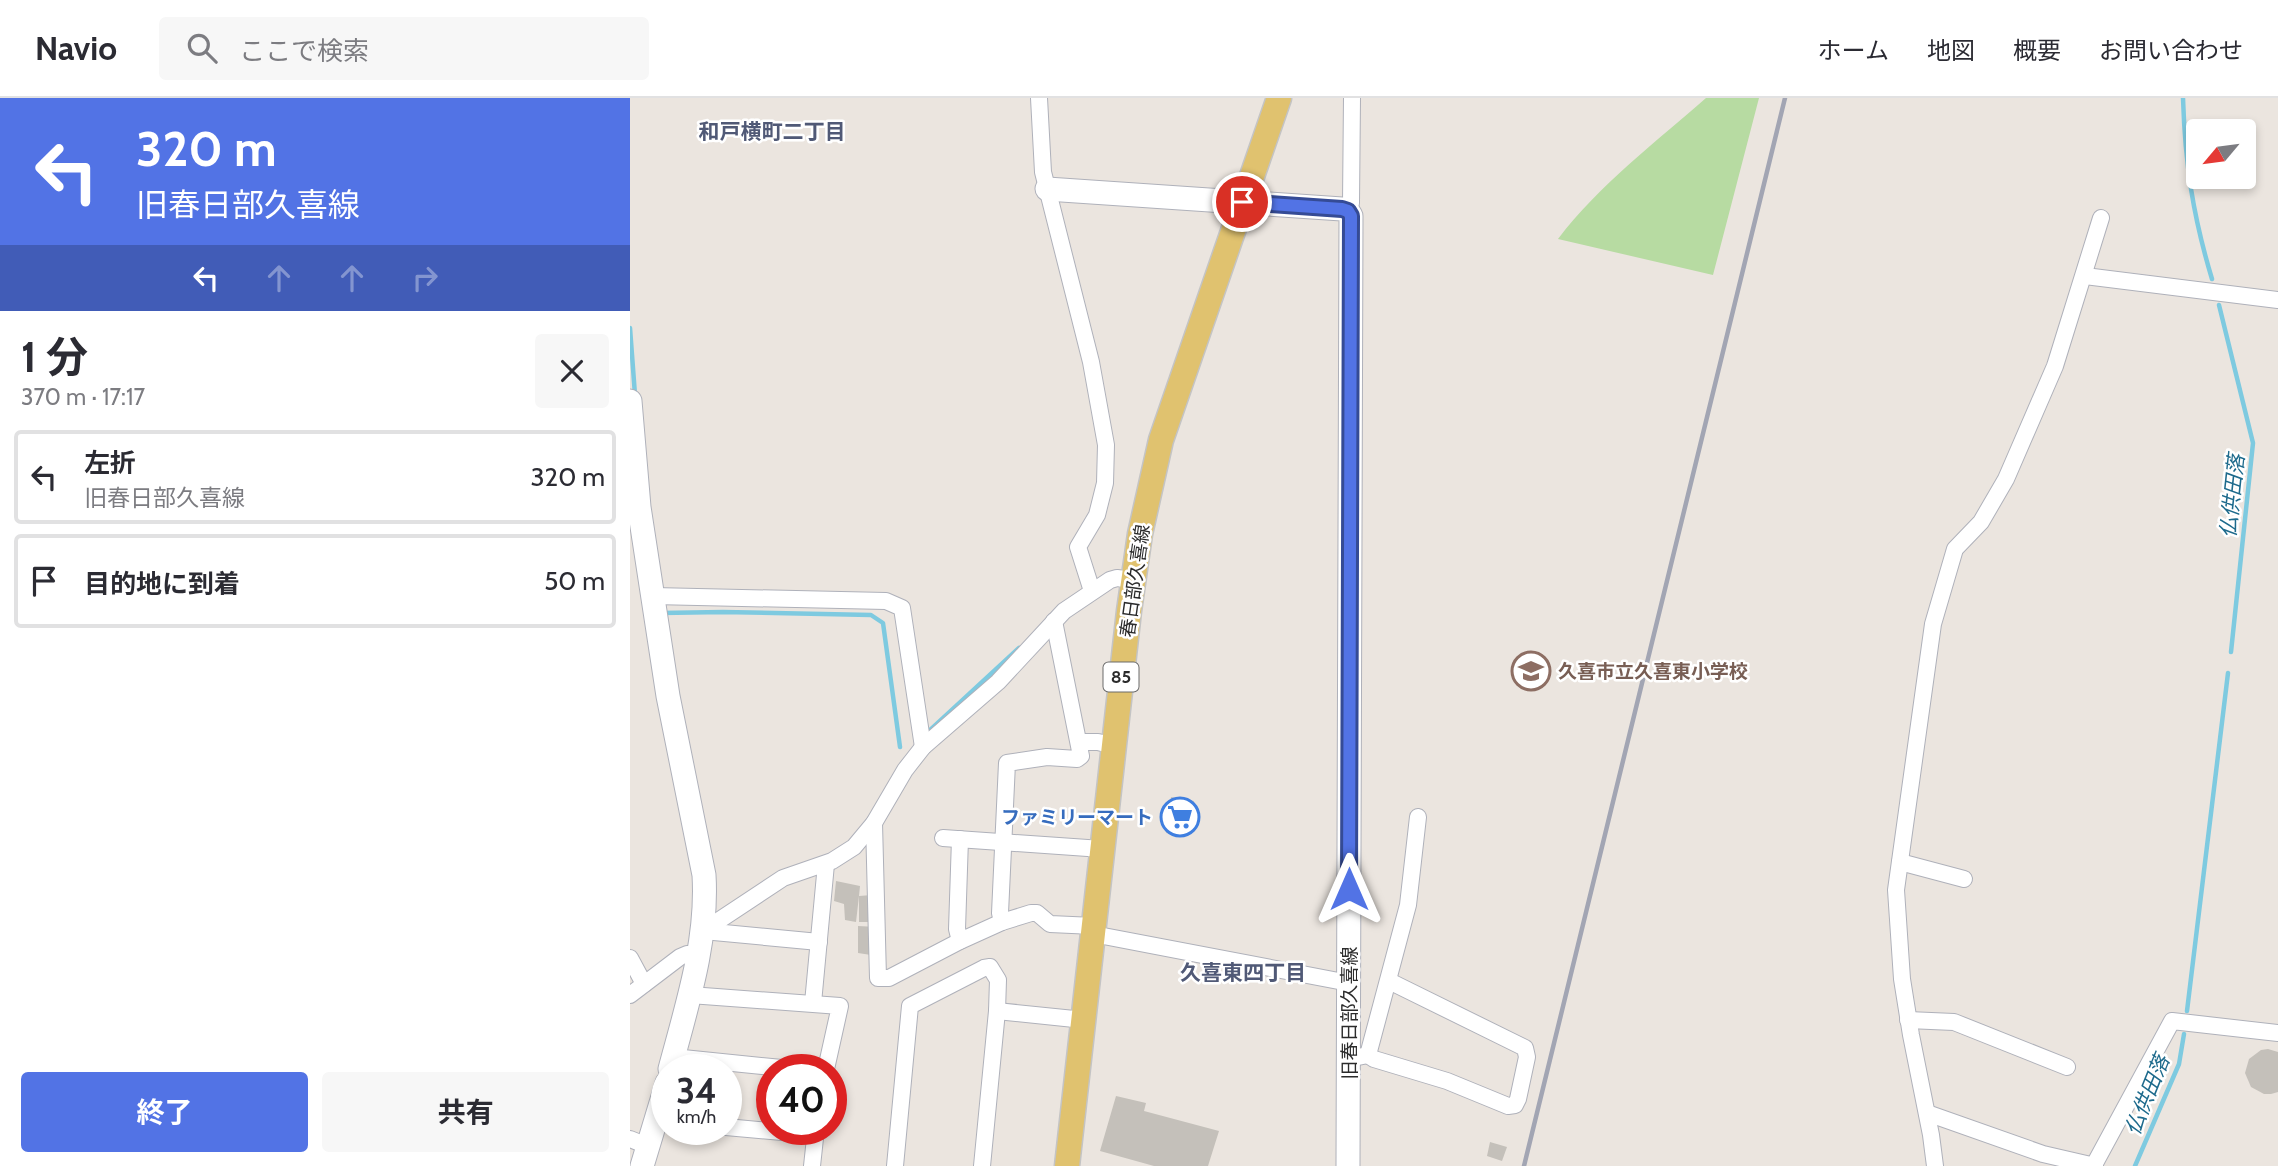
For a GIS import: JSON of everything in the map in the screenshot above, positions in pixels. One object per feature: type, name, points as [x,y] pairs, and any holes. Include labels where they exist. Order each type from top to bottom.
[{"type":"main road","name":"春日部久喜線","points":[[1067,1166],[1133,580],[1161,440],[1279,98]]},
{"type":"street","points":[[1039,98],[1043,172],[1091,362],[1106,445],[1105,483],[1097,515],[1078,547],[1092,590]]},
{"type":"street","points":[[1047,189],[1348,211],[1351,203],[1352,98]]},
{"type":"street","name":"旧春日部久喜線","points":[[1348,211],[1351,216],[1349,983],[1358,1056],[1348,1166]]},
{"type":"street","points":[[1935,1166],[1902,979],[1896,890],[1934,624],[1955,549],[1981,522],[2006,480],[2055,366],[2101,218]]},
{"type":"street","points":[[2085,276],[2278,300]]},
{"type":"street","points":[[630,401],[639,507],[668,696],[706,896],[698,956],[674,1054]]},
{"type":"street","points":[[703,931],[783,878],[826,864],[854,847],[874,823],[905,771],[923,747],[998,682],[1054,621],[1102,583],[1117,578],[1133,580]]},
{"type":"street","points":[[653,596],[886,601],[902,608],[923,747]]},
{"type":"street","points":[[1002,922],[1000,913],[1007,763],[1047,757],[1077,759],[1081,756],[1054,621]]},
{"type":"street","points":[[1080,742],[1098,742],[1114,746]]},
{"type":"street","points":[[1389,981],[1525,1048],[1527,1057],[1515,1105],[1508,1106],[1447,1081],[1358,1056],[1389,981],[1408,905],[1418,817]]},
{"type":"street","points":[[874,823],[878,978],[889,978],[1002,922],[1037,913],[1050,923],[1349,983]]},
{"type":"street","points":[[943,838],[1102,849]]},
{"type":"street","points":[[960,839],[957,929],[960,941]]},
{"type":"street","points":[[1900,862],[1964,878]]},
{"type":"street","points":[[813,1003],[826,864]]},
{"type":"street","points":[[703,931],[819,942]]},
{"type":"street","points":[[630,995],[680,957],[687,954],[698,956]]},
{"type":"street","points":[[630,958],[644,984]]},
{"type":"street","points":[[895,1166],[910,1006],[990,967],[998,980],[997,1011],[982,1166]]},
{"type":"street","points":[[690,995],[840,1006],[829,1054]]},
{"type":"street","points":[[997,1011],[1084,1020]]},
{"type":"street","points":[[1908,1020],[1954,1022],[2067,1067]]},
{"type":"street","points":[[1927,1113],[2043,1154],[2094,1166],[2172,1021],[2278,1033]]},
{"type":"street","points":[[812,1166],[814,1145]]},
{"type":"green space","points":[[1706,98],[1759,98],[1713,275],[1558,239],[1591,200]]},
{"type":"building","name":"ファミリーマート","points":[[1171,797],[1194,801],[1188,836],[1166,833]]},
{"type":"building","points":[[836,881],[860,886],[856,922],[845,920],[844,904],[834,901]]},
{"type":"building","points":[[872,895],[873,922],[859,922],[859,896]]},
{"type":"building","points":[[858,926],[877,927],[871,955],[858,953]]},
{"type":"building","points":[[2261,1050],[2278,1052],[2278,1092],[2264,1094],[2251,1087],[2245,1073],[2249,1059]]},
{"type":"building","points":[[1116,1096],[1146,1103],[1144,1111],[1219,1131],[1208,1166],[1154,1166],[1100,1151]]},
{"type":"building","points":[[1490,1142],[1507,1147],[1502,1161],[1487,1156]]},
{"type":"waterway","name":"仏供田落","points":[[2183,98],[2191,190],[2212,279]]},
{"type":"waterway","name":"仏供田落","points":[[2219,305],[2253,443],[2231,652]]},
{"type":"waterway","points":[[630,328],[635,395]]},
{"type":"waterway","points":[[661,613],[871,615],[883,623],[900,747]]},
{"type":"waterway","points":[[928,732],[1019,648]]},
{"type":"waterway","name":"仏供田落","points":[[2187,1011],[2228,673]]},
{"type":"waterway","name":"仏供田落","points":[[2135,1166],[2179,1064],[2184,1034]]},
{"type":"railway","points":[[1524,1166],[1785,98]]},
{"type":"place","name":"久喜市立久喜東小学校","points":[[1531,671]]},
{"type":"place","name":"ファミリーマート","points":[[1180,817]]},
{"type":"district","name":"和戸横町二丁目","points":[[772,131]]},
{"type":"district","name":"久喜東四丁目","points":[[1243,972]]},
{"type":"route","points":[[1242,202],[1342,209],[1348,211],[1351,216],[1349,889]]}]
